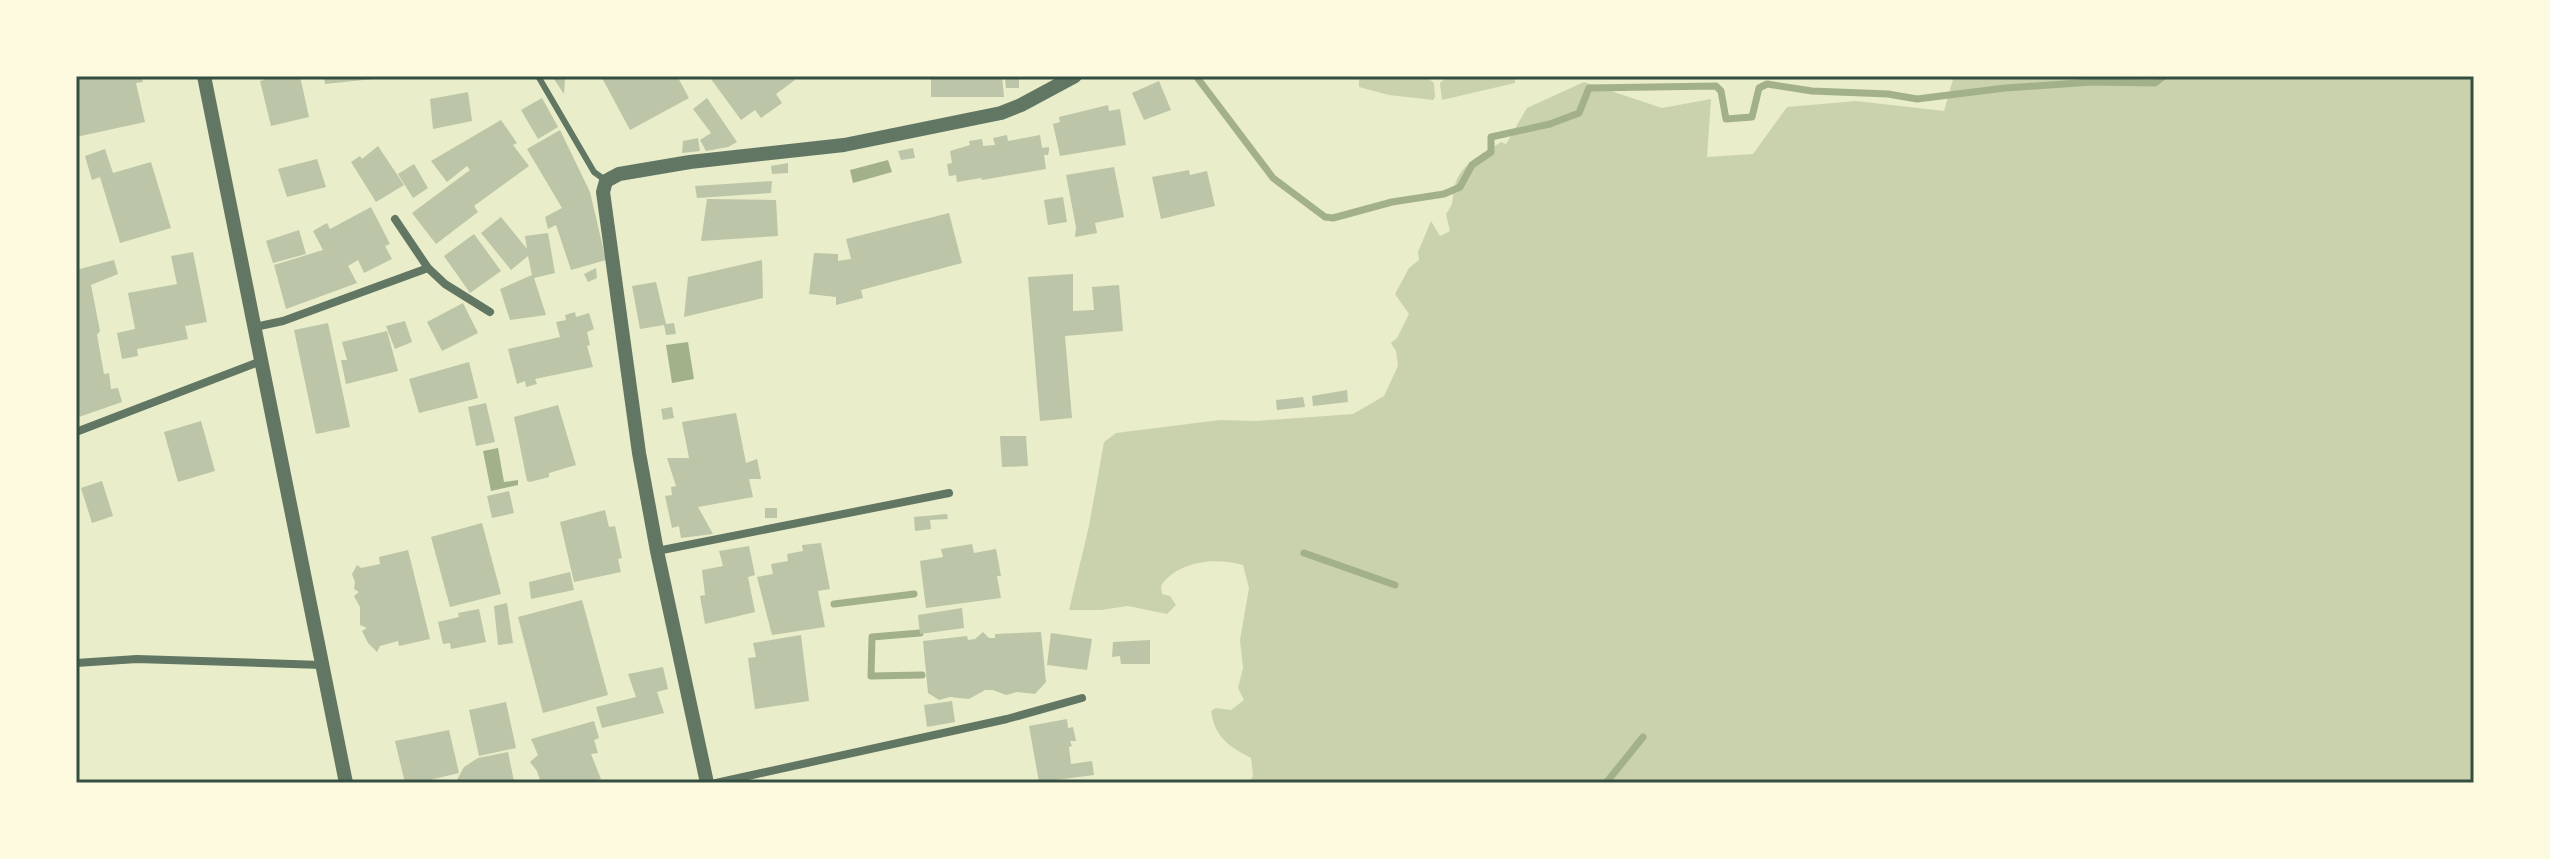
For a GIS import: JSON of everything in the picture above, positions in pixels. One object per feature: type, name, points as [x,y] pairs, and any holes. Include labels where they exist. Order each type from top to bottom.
[{"type":"street","points":[[204,76],[346,783]]},
{"type":"street","points":[[707,783],[639,453],[603,192],[606,181],[619,174],[690,162],[844,145],[1001,113],[1075,76]]},
{"type":"street","points":[[395,219],[428,268],[445,284],[490,312]]},
{"type":"street","points":[[255,327],[283,321],[428,268]]},
{"type":"street","points":[[76,432],[261,361]]},
{"type":"street","points":[[657,551],[949,493]]},
{"type":"street","points":[[76,663],[137,659],[322,665]]},
{"type":"street","points":[[716,783],[1007,719],[1082,698]]},
{"type":"lane","points":[[538,76],[594,172],[606,181]]},
{"type":"shaded area","points":[[1359,76],[1425,76],[1434,83],[1435,97],[1433,100],[1389,95],[1359,87]]},
{"type":"shaded area","points":[[1448,76],[1515,76],[1515,83],[1442,100],[1440,83]]},
{"type":"shaded area","points":[[1954,76],[2474,76],[2474,783],[1250,783],[1253,775],[1251,758],[1224,740],[1211,711],[1216,708],[1231,710],[1244,700],[1238,688],[1243,668],[1240,640],[1249,588],[1243,565],[1221,561],[1198,563],[1177,571],[1161,586],[1162,594],[1170,596],[1176,605],[1167,614],[1128,606],[1069,610],[1089,526],[1104,442],[1116,433],[1220,420],[1256,421],[1353,414],[1384,396],[1398,366],[1396,351],[1391,343],[1397,338],[1409,314],[1395,294],[1409,268],[1419,260],[1418,252],[1431,221],[1440,236],[1450,231],[1446,214],[1458,177],[1480,155],[1501,142],[1506,144],[1527,108],[1584,82],[1662,108],[1711,99],[1707,157],[1753,154],[1787,107],[1856,101],[1944,111]]},
{"type":"shaded area","points":[[888,160],[892,172],[853,183],[850,170]]},
{"type":"shaded area","points":[[688,342],[694,379],[672,383],[666,345]]},
{"type":"shaded area","points":[[498,448],[504,482],[518,480],[518,485],[491,491],[483,451]]},
{"type":"building","points":[[76,76],[141,76],[143,82],[136,83],[145,122],[76,137]]},
{"type":"building","points":[[263,76],[300,76],[309,117],[271,126],[260,81],[264,80]]},
{"type":"building","points":[[324,76],[373,76],[373,79],[325,84]]},
{"type":"building","points":[[552,76],[565,78],[564,94]]},
{"type":"building","points":[[601,76],[677,76],[689,98],[630,130]]},
{"type":"building","points":[[714,76],[792,76],[795,80],[776,94],[782,103],[761,118],[755,110],[741,120],[711,79]]},
{"type":"building","points":[[1002,76],[1004,97],[931,97],[931,77]]},
{"type":"building","points":[[1005,79],[1019,79],[1019,88],[1006,88]]},
{"type":"building","points":[[1159,81],[1171,110],[1144,120],[1132,93]]},
{"type":"building","points":[[468,92],[472,121],[433,129],[430,99]]},
{"type":"building","points":[[542,98],[558,127],[538,139],[521,110]]},
{"type":"building","points":[[707,98],[737,142],[728,147],[706,151],[700,140],[711,133],[693,109]]},
{"type":"building","points":[[1108,105],[1109,111],[1120,109],[1126,145],[1060,156],[1053,124],[1060,122],[1059,117]]},
{"type":"building","points":[[501,120],[517,143],[513,145],[529,166],[474,206],[478,212],[436,244],[412,213],[470,170],[467,166],[447,182],[431,161]]},
{"type":"building","points":[[560,130],[590,192],[606,260],[571,270],[556,225],[548,229],[545,217],[562,208],[527,149]]},
{"type":"building","points":[[1007,135],[1008,141],[1040,135],[1042,148],[1049,147],[1048,155],[1044,155],[1046,169],[957,182],[956,175],[949,176],[947,164],[952,163],[950,151],[970,145],[969,141],[982,139],[983,146],[995,145],[993,138]]},
{"type":"building","points":[[698,138],[700,151],[682,153],[683,141]]},
{"type":"building","points":[[378,146],[404,185],[376,202],[351,162],[360,156],[362,159]]},
{"type":"building","points":[[913,148],[915,158],[901,160],[898,151]]},
{"type":"building","points":[[105,149],[113,173],[151,162],[171,228],[120,243],[100,177],[92,180],[85,156]]},
{"type":"building","points":[[317,159],[326,187],[287,197],[278,169]]},
{"type":"building","points":[[788,163],[788,173],[772,174],[771,166]]},
{"type":"building","points":[[414,164],[428,188],[413,198],[398,174]]},
{"type":"building","points":[[1114,167],[1124,217],[1095,223],[1097,233],[1075,237],[1076,227],[1066,175]]},
{"type":"building","points":[[1189,170],[1190,175],[1207,171],[1215,206],[1161,219],[1152,177]]},
{"type":"building","points":[[772,181],[771,193],[697,198],[695,186]]},
{"type":"building","points":[[1063,197],[1067,222],[1048,225],[1044,200]]},
{"type":"building","points":[[707,199],[776,200],[778,236],[701,241]]},
{"type":"building","points":[[371,207],[390,244],[385,246],[392,259],[364,273],[358,260],[348,266],[357,283],[286,309],[274,265],[323,250],[313,231],[327,223],[330,229]]},
{"type":"building","points":[[949,213],[962,263],[861,290],[863,298],[836,305],[836,297],[809,294],[814,253],[838,254],[838,261],[851,259],[846,239]]},
{"type":"building","points":[[501,217],[527,249],[525,236],[548,233],[555,273],[534,278],[546,315],[510,320],[500,289],[532,275],[528,256],[511,270],[481,233]]},
{"type":"building","points":[[299,230],[306,254],[273,263],[266,241]]},
{"type":"building","points":[[474,234],[501,271],[470,293],[444,256]]},
{"type":"building","points":[[193,252],[207,322],[185,326],[188,339],[137,349],[138,356],[122,359],[117,333],[135,329],[128,293],[177,284],[171,256]]},
{"type":"building","points":[[114,260],[118,274],[91,285],[104,374],[109,373],[111,389],[118,388],[122,402],[76,418],[76,270]]},
{"type":"building","points":[[762,260],[763,298],[684,317],[688,277]]},
{"type":"building","points":[[596,268],[597,278],[588,282],[584,274]]},
{"type":"building","points":[[1073,274],[1073,311],[1094,310],[1092,287],[1119,285],[1123,331],[1065,336],[1072,418],[1040,421],[1028,277]]},
{"type":"building","points":[[656,282],[666,324],[674,323],[676,334],[666,335],[664,325],[640,329],[632,286]]},
{"type":"building","points":[[463,303],[478,333],[442,351],[427,322]]},
{"type":"building","points":[[575,312],[576,317],[589,313],[594,329],[587,332],[590,345],[587,346],[593,367],[535,379],[537,384],[526,387],[525,381],[517,384],[508,349],[560,337],[556,322],[566,320],[565,315]]},
{"type":"building","points":[[405,321],[412,342],[395,349],[386,326]]},
{"type":"building","points":[[328,323],[350,427],[316,434],[294,330]]},
{"type":"building","points":[[387,331],[398,371],[346,384],[341,360],[347,360],[342,342]]},
{"type":"building","points":[[469,362],[478,398],[419,413],[409,379]]},
{"type":"building","points":[[1347,390],[1348,402],[1313,406],[1312,396]]},
{"type":"building","points":[[1303,397],[1305,407],[1277,410],[1276,400]]},
{"type":"building","points":[[486,403],[495,442],[476,446],[468,407]]},
{"type":"building","points":[[558,405],[576,465],[549,473],[549,477],[527,481],[514,417]]},
{"type":"building","points":[[672,407],[674,418],[663,420],[661,409]]},
{"type":"building","points":[[736,413],[746,463],[757,459],[761,479],[749,479],[753,497],[698,507],[713,534],[681,538],[679,526],[672,528],[665,496],[672,495],[671,487],[676,486],[667,458],[689,458],[682,422]]},
{"type":"building","points":[[201,421],[215,471],[178,482],[164,432]]},
{"type":"building","points":[[1000,436],[1026,436],[1028,466],[1002,467]]},
{"type":"building","points":[[102,481],[113,516],[92,523],[81,488]]},
{"type":"building","points":[[509,491],[514,513],[492,518],[487,496]]},
{"type":"building","points":[[765,508],[777,508],[777,518],[765,518]]},
{"type":"building","points":[[605,510],[609,527],[615,526],[622,558],[618,559],[621,572],[574,582],[560,522]]},
{"type":"building","points":[[947,514],[948,519],[930,520],[931,529],[915,531],[914,517]]},
{"type":"building","points":[[482,523],[501,594],[450,607],[431,537]]},
{"type":"building","points":[[821,543],[830,589],[818,591],[825,627],[772,635],[757,577],[773,574],[771,564],[788,561],[787,554],[803,551],[802,545]]},
{"type":"building","points":[[972,544],[974,553],[996,549],[1001,598],[926,608],[920,561],[943,557],[941,549]]},
{"type":"building","points":[[749,546],[755,575],[748,577],[755,612],[705,624],[700,596],[705,595],[702,570],[723,566],[719,551]]},
{"type":"building","points":[[408,550],[430,639],[399,646],[398,641],[380,646],[377,652],[362,631],[367,628],[360,625],[360,607],[354,596],[359,592],[354,589],[352,574],[357,565],[361,568],[380,564],[379,557]]},
{"type":"building","points":[[570,572],[574,590],[531,599],[529,582]]},
{"type":"building","points":[[582,600],[608,695],[543,713],[518,617]]},
{"type":"building","points":[[507,603],[513,643],[498,645],[494,606]]},
{"type":"building","points":[[962,608],[964,628],[920,634],[918,615]]},
{"type":"building","points":[[479,609],[486,642],[451,649],[450,643],[443,644],[438,622],[459,617],[458,613]]},
{"type":"building","points":[[983,632],[989,638],[995,638],[995,634],[1041,632],[1046,682],[1035,694],[1017,692],[1006,695],[985,690],[969,699],[950,697],[939,700],[928,693],[923,641],[967,636],[968,640],[975,639]]},
{"type":"building","points":[[1051,633],[1092,639],[1087,670],[1047,665]]},
{"type":"building","points":[[801,635],[809,701],[755,709],[748,658],[756,657],[753,643]]},
{"type":"building","points":[[1150,640],[1150,664],[1121,664],[1120,656],[1112,657],[1113,642]]},
{"type":"building","points":[[663,667],[668,689],[657,692],[664,713],[602,728],[596,707],[636,697],[628,674]]},
{"type":"building","points":[[952,701],[955,722],[927,727],[924,705]]},
{"type":"building","points":[[506,702],[516,748],[479,756],[469,710]]},
{"type":"building","points":[[1067,719],[1068,728],[1073,727],[1076,741],[1070,741],[1071,764],[1092,761],[1094,775],[1039,782],[1029,726]]},
{"type":"building","points":[[594,721],[599,738],[594,740],[598,753],[591,754],[601,779],[584,783],[569,783],[568,779],[562,783],[541,783],[530,762],[538,755],[531,739]]},
{"type":"building","points":[[449,730],[459,773],[405,783],[395,741]]},
{"type":"building","points":[[508,752],[514,781],[442,783],[457,780],[464,767],[478,758]]},
{"type":"waterway","points":[[1196,76],[1273,178],[1325,217],[1333,218],[1392,202],[1444,194],[1460,187],[1472,165],[1491,152],[1491,137],[1550,124],[1579,113],[1589,88],[1716,86],[1721,91],[1726,119],[1752,117],[1759,88],[1767,84],[1812,91],[1888,94],[1917,99],[2005,88],[2092,82],[2155,83],[2164,76]]},
{"type":"waterway","points":[[1304,553],[1395,585]]},
{"type":"waterway","points":[[834,604],[914,594]]},
{"type":"waterway","points":[[920,633],[872,637],[871,676],[922,675]]},
{"type":"waterway","points":[[1606,783],[1643,737]]}]
